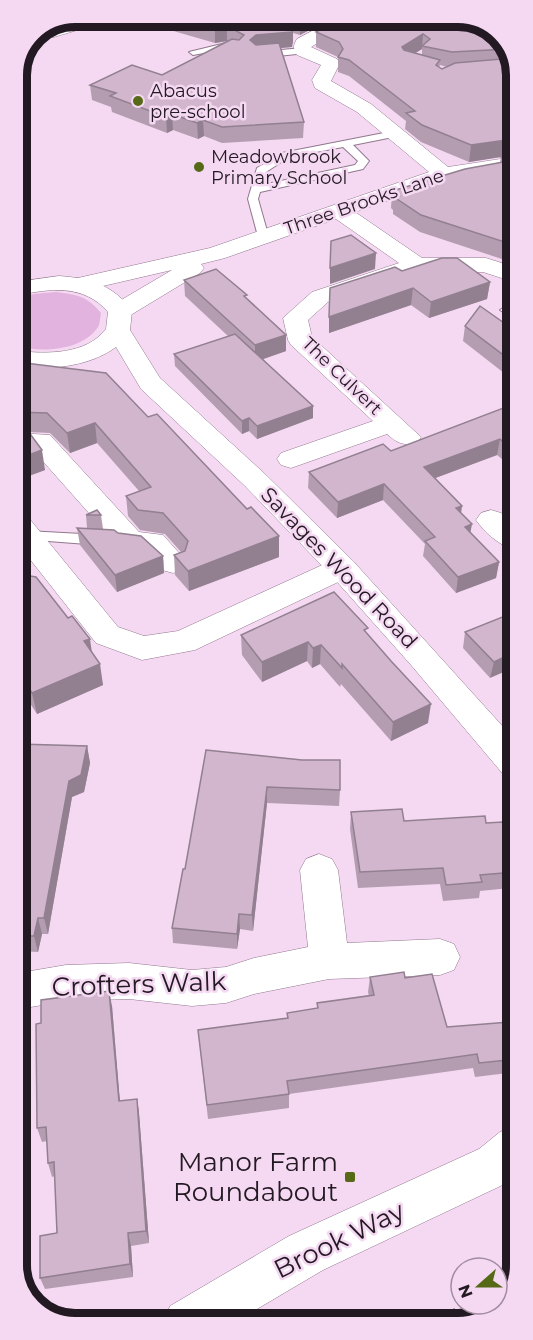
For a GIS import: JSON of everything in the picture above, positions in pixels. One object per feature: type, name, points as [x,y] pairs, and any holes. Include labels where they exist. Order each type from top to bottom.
[{"type":"street","points":[[332,27],[303,43],[331,63],[321,80],[322,84],[364,108],[444,174]]},
{"type":"street","name":"Three Brooks Lane","points":[[77,285],[217,253],[444,174],[506,164]]},
{"type":"street","points":[[337,210],[417,264]]},
{"type":"street","name":"Three Brooks Lane","points":[[79,356],[103,344],[119,320],[217,253]]},
{"type":"street","name":"The Culvert","points":[[291,459],[400,430],[300,340],[295,318],[320,297],[417,264],[486,266],[506,272]]},
{"type":"street","points":[[27,276],[52,283],[77,285]]},
{"type":"street","points":[[27,287],[52,283]]},
{"type":"street","name":"Savages Wood Road","points":[[77,285],[97,290],[112,299],[119,320],[150,383],[255,480],[342,568],[506,754]]},
{"type":"street","points":[[27,359],[56,360],[79,356]]},
{"type":"street","name":"Savages Wood Road","points":[[79,356],[150,383]]},
{"type":"street","points":[[27,441],[40,441],[131,541],[152,542],[173,563]]},
{"type":"street","points":[[491,520],[506,532]]},
{"type":"street","points":[[27,542],[106,635],[142,648],[184,642],[342,568]]},
{"type":"street","points":[[319,870],[329,961]]},
{"type":"street","name":"Crofters Walk","points":[[27,990],[66,982],[129,981],[192,988],[226,985],[254,976],[329,961],[440,957]]},
{"type":"street","name":"Brook Way","points":[[204,1313],[306,1253],[506,1159]]},
{"type":"lane","points":[[256,55],[303,43]]},
{"type":"lane","points":[[193,52],[226,46],[238,50]]},
{"type":"lane","points":[[263,238],[253,199],[261,170],[286,155],[394,134]]},
{"type":"lane","points":[[255,190],[359,167],[364,161],[345,143]]},
{"type":"lane","points":[[27,540],[131,541]]},
{"type":"shaded area","points":[[56,292],[76,295],[91,303],[101,313],[100,323],[91,335],[72,345],[49,349],[27,348],[27,296]]},
{"type":"building","points":[[229,27],[293,27],[292,32],[256,35],[250,40],[256,45],[279,43],[304,122],[222,127],[203,120],[197,123],[172,114],[166,117],[110,96],[116,93],[90,85],[132,65],[162,75],[232,39],[239,40],[244,35]]},
{"type":"building","points":[[324,27],[461,27],[482,33],[499,50],[452,52],[422,46],[430,39],[423,34],[402,47],[404,50],[440,60],[436,65],[442,69],[455,63],[503,59],[506,75],[506,140],[471,145],[422,125],[406,113],[415,111],[349,60],[338,57],[343,49],[339,42],[316,32]]},
{"type":"building","points":[[506,162],[506,242],[421,215],[394,197],[399,196],[392,191],[465,169]]},
{"type":"building","points":[[351,235],[376,253],[330,268],[331,241]]},
{"type":"building","points":[[442,258],[457,258],[490,282],[431,302],[413,288],[329,317],[330,288],[395,267],[402,271]]},
{"type":"building","points":[[216,269],[247,295],[244,296],[286,335],[255,345],[184,280]]},
{"type":"building","points":[[480,306],[506,324],[506,357],[465,326]]},
{"type":"building","points":[[235,334],[313,406],[257,426],[249,418],[242,421],[174,354]]},
{"type":"building","points":[[27,363],[106,373],[148,417],[157,414],[247,509],[251,507],[279,536],[188,571],[174,555],[185,551],[188,541],[163,513],[138,510],[126,496],[151,487],[95,423],[67,433],[47,413],[27,412]]},
{"type":"building","points":[[506,407],[506,445],[500,439],[424,467],[462,506],[456,508],[472,524],[465,527],[499,562],[458,577],[425,541],[435,537],[384,484],[338,502],[309,472],[383,444],[391,451]]},
{"type":"building","points":[[27,431],[28,431],[42,450],[27,456]]},
{"type":"building","points":[[97,510],[101,515],[86,515]]},
{"type":"building","points":[[77,528],[114,530],[118,533],[141,536],[163,556],[115,575]]},
{"type":"building","points":[[27,576],[36,577],[68,618],[72,616],[90,639],[84,641],[100,664],[32,693],[27,685]]},
{"type":"building","points":[[334,592],[368,628],[364,630],[431,704],[393,722],[342,664],[342,668],[321,645],[313,648],[308,642],[262,662],[241,635]]},
{"type":"building","points":[[506,616],[506,656],[494,662],[465,632]]},
{"type":"building","points":[[27,744],[87,746],[81,775],[69,781],[44,918],[38,918],[34,936],[27,936]]},
{"type":"building","points":[[206,750],[302,760],[340,760],[340,790],[267,787],[252,915],[239,914],[237,934],[172,928]]},
{"type":"building","points":[[402,809],[404,821],[485,816],[486,823],[503,822],[506,834],[506,873],[480,875],[482,882],[446,885],[443,868],[360,872],[351,812]]},
{"type":"building","points":[[404,972],[405,978],[432,974],[447,1027],[506,1022],[506,1060],[479,1063],[477,1054],[287,1081],[289,1094],[207,1105],[198,1030],[288,1018],[287,1013],[318,1008],[317,1003],[374,995],[370,977]]},
{"type":"building","points":[[109,991],[119,1101],[137,1099],[146,1231],[128,1233],[130,1264],[40,1278],[40,1236],[57,1233],[54,1162],[48,1163],[46,1127],[37,1128],[36,1024],[41,1023],[41,1000]]},
{"type":"place","name":"Abacus pre-school","points":[[138,101]]},
{"type":"place","name":"Meadowbrook Primary School","points":[[199,167]]},
{"type":"place","name":"Manor Farm Roundabout","points":[[350,1177]]}]
